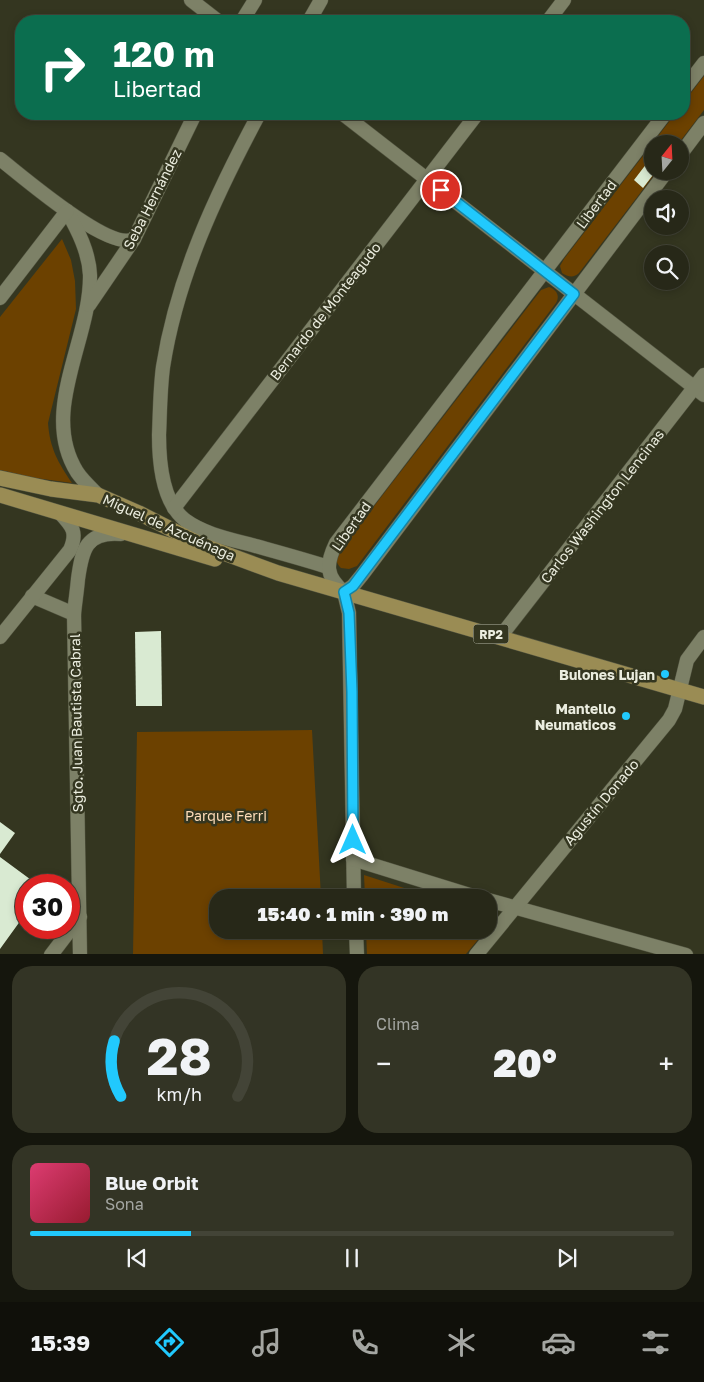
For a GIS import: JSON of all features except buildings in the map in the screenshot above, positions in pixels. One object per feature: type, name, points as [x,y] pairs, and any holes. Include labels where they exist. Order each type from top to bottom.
[{"type":"main road","name":"Miguel de Azcuénaga","points":[[0,478],[51,489],[98,494],[202,545],[278,572],[704,697]]},
{"type":"main road","name":"Miguel de Azcuénaga","points":[[0,496],[228,563],[278,572]]},
{"type":"street","points":[[191,0],[210,15]]},
{"type":"street","points":[[245,15],[254,0]]},
{"type":"street","points":[[312,15],[321,0]]},
{"type":"street","points":[[553,15],[564,0]]},
{"type":"street","points":[[690,81],[704,63]]},
{"type":"street","name":"Seba Hernández","points":[[88,308],[134,239],[192,120]]},
{"type":"street","points":[[174,508],[162,475],[159,453],[163,369],[169,334],[190,260],[208,217],[256,120]]},
{"type":"street","points":[[351,120],[699,392]]},
{"type":"street","name":"Bernardo de Monteagudo","points":[[174,508],[471,120]]},
{"type":"street","name":"Libertad","points":[[344,592],[334,584],[328,566],[336,543],[660,120]]},
{"type":"street","points":[[689,143],[704,123]]},
{"type":"street","points":[[0,160],[96,230],[126,241],[134,239]]},
{"type":"street","points":[[354,889],[350,623],[344,592],[353,586],[660,180]]},
{"type":"street","points":[[0,298],[68,211]]},
{"type":"street","name":"Seba Hernández","points":[[68,211],[83,242],[90,275],[88,308],[63,406],[62,423],[72,463],[78,474],[98,494]]},
{"type":"street","name":"Carlos Washington Lencinas","points":[[500,637],[699,392],[704,375]]},
{"type":"street","name":"Miguel de Azcuénaga","points":[[174,508],[185,519],[210,534],[328,566]]},
{"type":"street","points":[[0,637],[70,550],[74,541],[74,530],[60,513]]},
{"type":"street","name":"Sgto. Juan Bautista Cabral","points":[[79,874],[74,614],[81,558],[91,540],[103,534],[134,535]]},
{"type":"street","points":[[32,596],[74,614]]},
{"type":"street","name":"Agustín Donado","points":[[476,954],[669,720],[675,709],[687,660],[704,637]]},
{"type":"street","points":[[353,859],[450,889]]},
{"type":"street","points":[[497,903],[686,954]]},
{"type":"street","points":[[51,954],[63,939]]},
{"type":"street","name":"Sgto. Juan Bautista Cabral","points":[[80,939],[80,954]]},
{"type":"street","points":[[356,939],[357,954]]},
{"type":"green space","points":[[704,76],[704,110],[685,135],[659,135],[670,120],[690,120],[690,94]]},
{"type":"green space","points":[[644,154],[644,180],[650,180],[579,273],[571,276],[562,273],[560,266]]},
{"type":"green space","points":[[62,239],[71,260],[75,281],[76,309],[48,423],[56,455],[72,483],[35,478],[0,470],[0,317]]},
{"type":"green space","points":[[549,287],[557,294],[556,303],[357,566],[349,569],[341,568],[337,557],[341,549],[541,290]]},
{"type":"green space","name":"Parque Ferri","points":[[312,730],[321,889],[209,889],[209,939],[322,939],[323,954],[133,954],[137,732]]},
{"type":"green space","points":[[364,875],[407,889],[365,889]]},
{"type":"green space","points":[[366,939],[478,939],[466,954],[367,954]]},
{"type":"place","name":"Bulones Lujan","points":[[665,674]]},
{"type":"place","name":"Mantello Neumaticos","points":[[626,716]]},
{"type":"route","points":[[353,840],[352,692],[349,613],[344,592],[353,586],[574,294],[441,190]]}]
